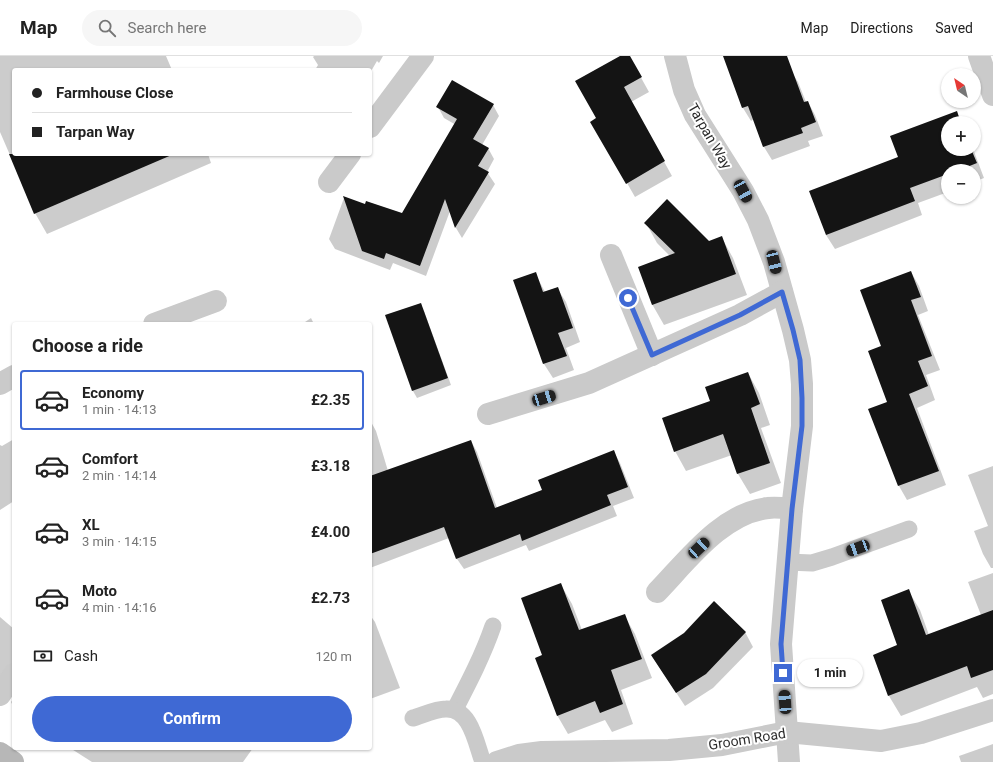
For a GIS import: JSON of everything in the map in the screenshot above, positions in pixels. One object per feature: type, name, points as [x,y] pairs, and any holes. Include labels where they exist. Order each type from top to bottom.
[{"type":"street","points":[[372,124],[424,56]]},
{"type":"street","name":"Tarpan Way","points":[[675,56],[684,90],[695,115],[743,191],[758,220],[774,262],[800,360],[802,384],[802,426],[792,509],[781,644],[789,762]]},
{"type":"street","points":[[979,56],[993,95]]},
{"type":"street","points":[[329,182],[348,156]]},
{"type":"street","points":[[611,255],[652,355]]},
{"type":"street","points":[[488,414],[589,384],[740,315],[782,292]]},
{"type":"street","points":[[159,322],[216,301]]},
{"type":"street","points":[[0,384],[12,377]]},
{"type":"street","points":[[657,592],[719,529],[752,511],[768,508],[792,509]]},
{"type":"street","points":[[0,695],[12,677]]},
{"type":"street","name":"Groom Road","points":[[497,762],[519,755],[542,752],[669,750],[722,745],[787,732],[882,741],[921,733],[993,710]]},
{"type":"lane","points":[[787,562],[812,562],[832,557],[909,529]]},
{"type":"lane","points":[[455,709],[476,668],[493,626]]},
{"type":"lane","points":[[413,718],[445,709],[455,709],[464,716],[469,724],[483,762]]},
{"type":"building","points":[[620,56],[630,56],[642,77],[624,87],[665,161],[626,184],[590,122],[596,118],[575,81]]},
{"type":"building","points":[[723,56],[787,56],[804,102],[808,101],[816,122],[801,128],[803,133],[763,147],[748,106],[742,108]]},
{"type":"building","points":[[452,80],[494,104],[473,139],[489,148],[478,166],[489,172],[455,228],[445,199],[420,266],[386,253],[384,259],[362,251],[343,196],[365,204],[366,201],[402,213],[457,119],[436,107]]},
{"type":"building","points":[[957,111],[959,116],[944,116]]},
{"type":"building","points":[[941,117],[941,156],[974,156],[977,163],[941,164],[941,177],[910,188],[915,201],[826,235],[809,191],[898,157],[890,136]]},
{"type":"building","points":[[9,154],[12,154],[12,156],[169,156],[34,214]]},
{"type":"building","points":[[667,199],[709,241],[722,236],[736,274],[652,305],[638,267],[675,253],[644,223]]},
{"type":"building","points":[[911,271],[921,297],[911,300],[932,356],[918,361],[928,386],[909,394],[939,471],[898,486],[868,409],[887,402],[868,351],[881,346],[860,290]]},
{"type":"building","points":[[536,272],[543,292],[558,287],[573,328],[558,333],[567,356],[543,364],[513,280]]},
{"type":"building","points":[[421,303],[448,378],[412,391],[385,315]]},
{"type":"building","points":[[748,372],[760,404],[751,408],[770,463],[737,474],[723,434],[674,452],[662,418],[710,401],[705,387]]},
{"type":"building","points":[[471,440],[495,508],[542,490],[538,480],[614,450],[628,487],[607,495],[611,505],[522,541],[520,534],[456,559],[444,527],[372,553],[372,475]]},
{"type":"building","points":[[561,583],[579,630],[625,614],[642,659],[611,670],[623,704],[600,713],[595,701],[557,716],[535,658],[542,655],[521,598]]},
{"type":"building","points":[[909,589],[926,635],[993,610],[993,670],[971,678],[967,666],[888,696],[873,655],[897,645],[881,600]]},
{"type":"building","points":[[714,601],[746,632],[706,674],[676,693],[651,655],[684,633]]},
{"type":"route","points":[[628,298],[652,355],[740,315],[782,292],[800,360],[802,384],[802,426],[792,509],[781,644],[783,673]]}]
